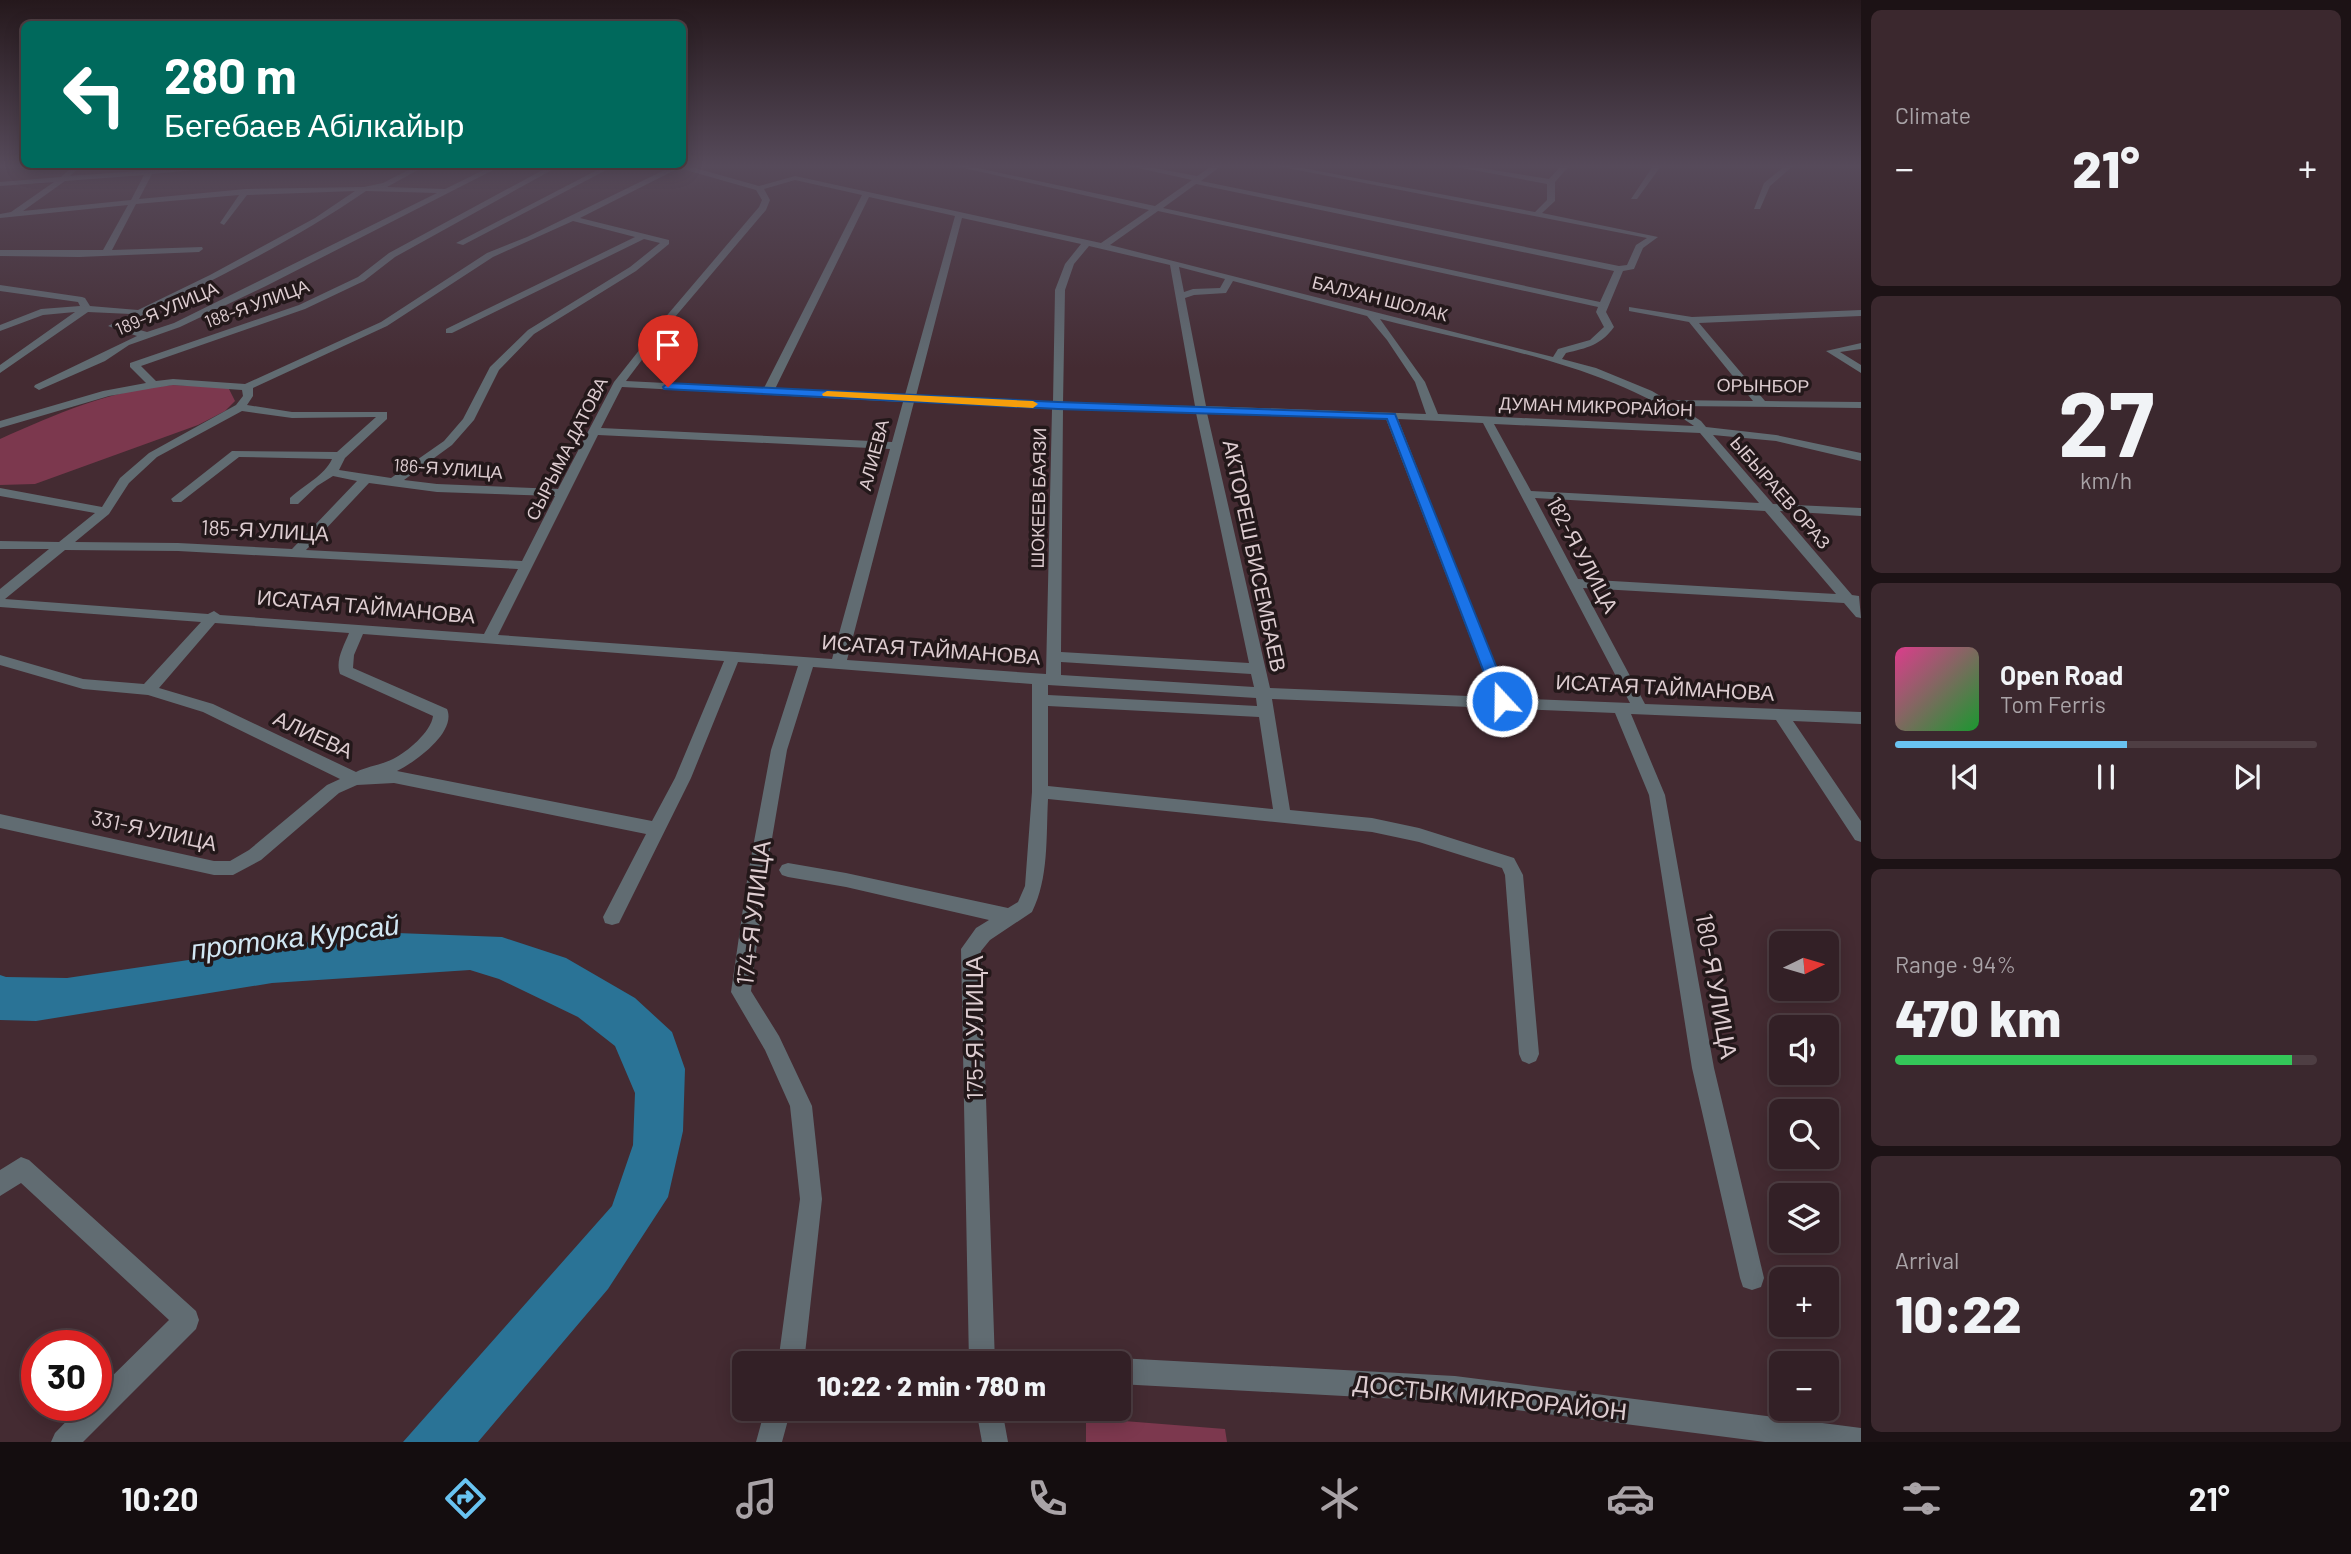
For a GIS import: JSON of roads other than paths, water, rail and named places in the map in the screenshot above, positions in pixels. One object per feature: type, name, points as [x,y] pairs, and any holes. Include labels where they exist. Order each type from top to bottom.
[{"type":"street","points":[[106,253],[116,233]]},
{"type":"street","points":[[146,335],[113,327],[119,321],[293,233]]},
{"type":"street","name":"189-Я УЛИЦА","points":[[39,387],[102,359],[125,343],[177,325],[263,285],[363,233]]},
{"type":"street","name":"188-Я УЛИЦА","points":[[153,384],[134,365],[302,307],[361,279],[391,255],[431,233]]},
{"type":"street","points":[[460,243],[479,233]]},
{"type":"street","points":[[0,425],[107,393],[153,384],[173,382],[247,387],[384,324],[490,255],[538,233]]},
{"type":"street","points":[[394,482],[448,443],[468,420],[494,369],[531,332],[633,269],[666,242],[628,233]]},
{"type":"street","name":"СЫРЫМА ДАТОВА","points":[[489,638],[618,384],[666,322],[743,233]]},
{"type":"street","points":[[768,391],[846,233]]},
{"type":"street","name":"АЛИЕВА","points":[[838,665],[954,233]]},
{"type":"street","name":"БАЛУАН ШОЛАК","points":[[1043,233],[1174,263],[1556,360],[1592,370],[1648,393],[1664,403]]},
{"type":"street","points":[[1103,246],[1121,233]]},
{"type":"street","points":[[1273,233],[1605,306]]},
{"type":"street","points":[[1448,233],[1619,269],[1631,267],[1639,247],[1654,237],[1635,233]]},
{"type":"street","points":[[449,331],[641,237]]},
{"type":"street","name":"ШОКЕЕВ БАЯЗИ","points":[[1044,686],[1054,657],[1060,290],[1066,270],[1075,255],[1087,243]]},
{"type":"street","points":[[0,253],[106,253],[199,249]]},
{"type":"street","name":"АКТОРЕШ БИСЕМБАЕВ","points":[[1174,263],[1201,411],[1263,692],[1283,817]]},
{"type":"street","points":[[1556,360],[1562,351],[1597,342],[1609,327],[1601,312],[1619,269]]},
{"type":"street","points":[[1180,297],[1193,292],[1223,291],[1230,278]]},
{"type":"street","points":[[0,288],[82,300],[86,309]]},
{"type":"street","points":[[0,370],[86,309]]},
{"type":"street","points":[[1632,309],[1692,320],[1861,313]]},
{"type":"street","points":[[0,328],[41,312],[141,310]]},
{"type":"street","points":[[1370,313],[1391,338],[1420,382],[1434,419]]},
{"type":"street","points":[[1692,320],[1762,404]]},
{"type":"street","points":[[1861,346],[1831,351],[1861,370]]},
{"type":"street","name":"ДУМАН МИКРОРАЙОН","points":[[618,384],[1058,406],[1391,416],[1703,430],[1776,438],[1861,457]]},
{"type":"street","points":[[0,596],[64,547],[105,511],[124,481],[153,455],[240,407],[248,396],[247,387]]},
{"type":"street","name":"ОРЫНБОР","points":[[1664,403],[1861,405]]},
{"type":"street","name":"ЫБЫРАЕВ ОРАЗ","points":[[1664,403],[1697,423],[1769,507],[1854,599],[1861,614]]},
{"type":"street","points":[[240,407],[292,415],[383,414],[383,417],[340,456],[332,472],[313,483],[294,500]]},
{"type":"street","points":[[1391,416],[1502,701]]},
{"type":"street","name":"182-Я УЛИЦА","points":[[1488,422],[1574,583],[1630,707]]},
{"type":"street","points":[[593,431],[896,446]]},
{"type":"street","points":[[177,499],[236,453],[340,456]]},
{"type":"street","name":"186-Я УЛИЦА","points":[[332,472],[436,488],[563,493]]},
{"type":"street","points":[[295,554],[366,479]]},
{"type":"street","points":[[0,492],[105,511]]},
{"type":"street","points":[[1526,494],[1861,512]]},
{"type":"street","name":"185-Я УЛИЦА","points":[[0,545],[178,547],[527,565]]},
{"type":"street","points":[[1574,583],[1854,599]]},
{"type":"street","name":"ИСАТАЯ ТАЙМАНОВА","points":[[0,603],[214,616],[838,665],[1044,686],[1502,701],[1861,718]]},
{"type":"street","points":[[148,690],[214,616]]},
{"type":"street","name":"331-Я УЛИЦА","points":[[0,821],[214,868],[233,868],[255,855],[333,789],[377,769],[392,768],[407,759],[435,732],[441,720],[441,713],[345,670],[347,655],[359,628]]},
{"type":"street","points":[[612,917],[683,778],[733,657]]},
{"type":"street","points":[[1054,657],[1258,669]]},
{"type":"street","name":"АЛИЕВА","points":[[0,660],[83,684],[148,690],[208,708],[356,779],[394,777],[656,829]]},
{"type":"street","name":"174-Я УЛИЦА","points":[[792,1351],[811,1199],[800,1106],[772,1043],[741,992],[757,874],[779,750],[807,663]]},
{"type":"street","points":[[1044,686],[1265,712]]},
{"type":"street","name":"175-Я УЛИЦА","points":[[982,1351],[971,949],[983,934],[1025,906],[1034,886],[1044,686]]},
{"type":"street","name":"180-Я УЛИЦА","points":[[1630,707],[1657,795],[1703,1068],[1752,1278]]},
{"type":"street","points":[[1781,715],[1861,835]]},
{"type":"street","points":[[1040,792],[1372,825],[1407,832],[1508,863],[1514,875],[1529,1054]]},
{"type":"street","points":[[788,870],[846,880],[1010,917]]},
{"type":"street","points":[[0,1185],[20,1168],[187,1320],[64,1442]]},
{"type":"street","name":"ДОСТЫК МИКРОРАЙОН","points":[[1131,1372],[1455,1389],[1861,1441]]},
{"type":"street","points":[[769,1442],[775,1421]]},
{"type":"street","points":[[991,1421],[995,1442]]},
{"type":"water","points":[[397,933],[502,937],[566,958],[635,998],[672,1032],[685,1069],[683,1131],[668,1197],[608,1289],[478,1442],[403,1442],[612,1206],[633,1145],[635,1093],[615,1046],[578,1017],[499,979],[470,970],[272,983],[36,1021],[0,1020],[0,975],[67,978],[304,943]]},
{"type":"water label","name":"протока Курсай","points":[[295,937]]}]
